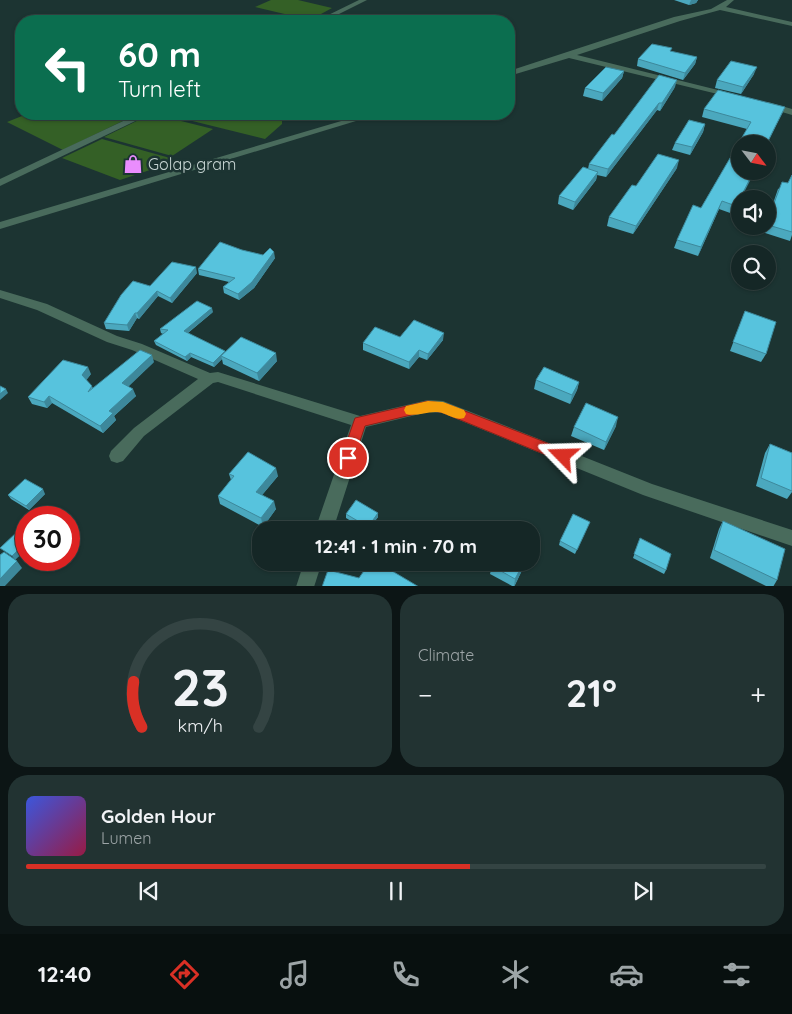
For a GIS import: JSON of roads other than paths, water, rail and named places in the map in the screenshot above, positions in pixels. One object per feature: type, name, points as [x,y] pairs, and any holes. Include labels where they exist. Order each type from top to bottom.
[{"type":"street","points":[[333,15],[364,0]]},
{"type":"street","points":[[515,72],[571,56],[680,18],[720,8],[731,0]]},
{"type":"street","points":[[720,8],[792,24]]},
{"type":"street","points":[[571,56],[744,100]]},
{"type":"street","points":[[763,104],[792,112]]},
{"type":"street","points":[[0,183],[132,120]]},
{"type":"street","points":[[0,226],[354,120]]},
{"type":"street","points":[[0,294],[42,306],[112,339],[137,347],[208,378],[218,377],[360,422],[428,406],[443,407],[649,490],[792,538]]},
{"type":"street","points":[[117,456],[139,432],[208,378]]},
{"type":"street","points":[[327,521],[360,422]]},
{"type":"street","points":[[305,586],[310,571]]},
{"type":"place","name":"Golap gram","points":[[133,164]]}]
